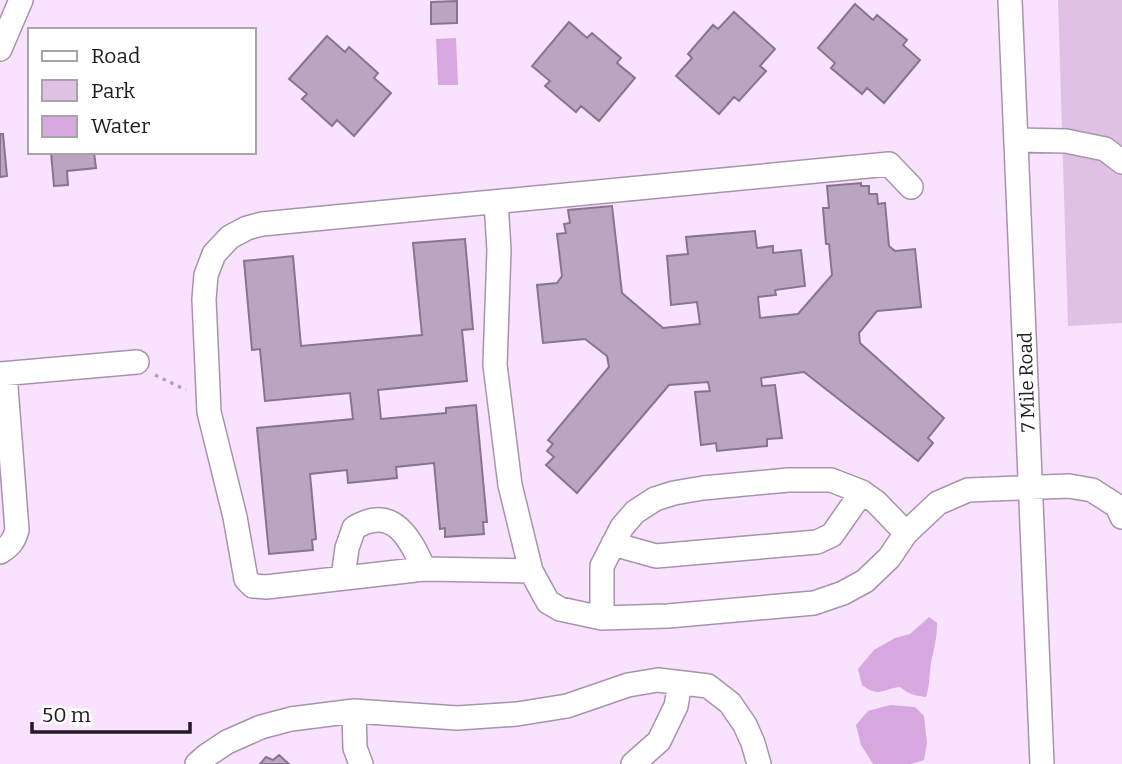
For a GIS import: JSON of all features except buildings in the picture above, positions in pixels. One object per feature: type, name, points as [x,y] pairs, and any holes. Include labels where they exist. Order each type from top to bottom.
[{"type":"street","points":[[0,49],[22,0]]},
{"type":"street","name":"7 Mile Road","points":[[1010,0],[1042,764]]},
{"type":"street","points":[[1016,140],[1066,141],[1105,149],[1122,162]]},
{"type":"street","points":[[531,571],[424,569],[266,587],[253,586],[246,579],[236,517],[209,412],[204,323],[206,275],[214,254],[230,237],[262,224],[889,164],[911,187]]},
{"type":"street","points":[[496,202],[499,250],[495,365],[510,485],[531,571],[548,602],[560,609],[602,618],[668,616],[814,603],[843,593],[865,581],[890,558],[906,533],[938,503],[968,490],[1069,486],[1092,490],[1117,506],[1122,517]]},
{"type":"street","points":[[0,552],[10,545],[17,530],[3,374],[135,362]]},
{"type":"street","points":[[602,618],[602,566],[622,527],[635,512],[655,499],[674,492],[788,480],[831,480],[862,492],[876,502],[906,533]]},
{"type":"street","points":[[613,544],[656,556],[817,542],[832,535],[862,492]]},
{"type":"street","points":[[343,578],[354,528],[366,521],[389,521],[403,531],[424,569]]},
{"type":"street","points":[[197,764],[228,742],[261,727],[291,719],[354,711],[457,718],[517,714],[567,706],[628,684],[658,680],[708,686],[730,702],[745,725],[759,764]]},
{"type":"street","points":[[633,764],[659,741],[677,706],[680,682]]},
{"type":"street","points":[[354,711],[355,748],[361,764]]},
{"type":"path","points":[[135,362],[208,401]]},
{"type":"green space","points":[[1058,0],[1122,0],[1122,323],[1068,326]]},
{"type":"water","points":[[456,38],[458,85],[438,85],[436,39]]},
{"type":"water","points":[[929,617],[937,623],[937,629],[926,697],[912,694],[900,687],[877,692],[862,685],[858,669],[874,650],[895,638],[910,634]]},
{"type":"water","points":[[890,705],[915,707],[924,716],[927,743],[924,760],[911,764],[873,764],[861,745],[856,725],[868,711]]}]
